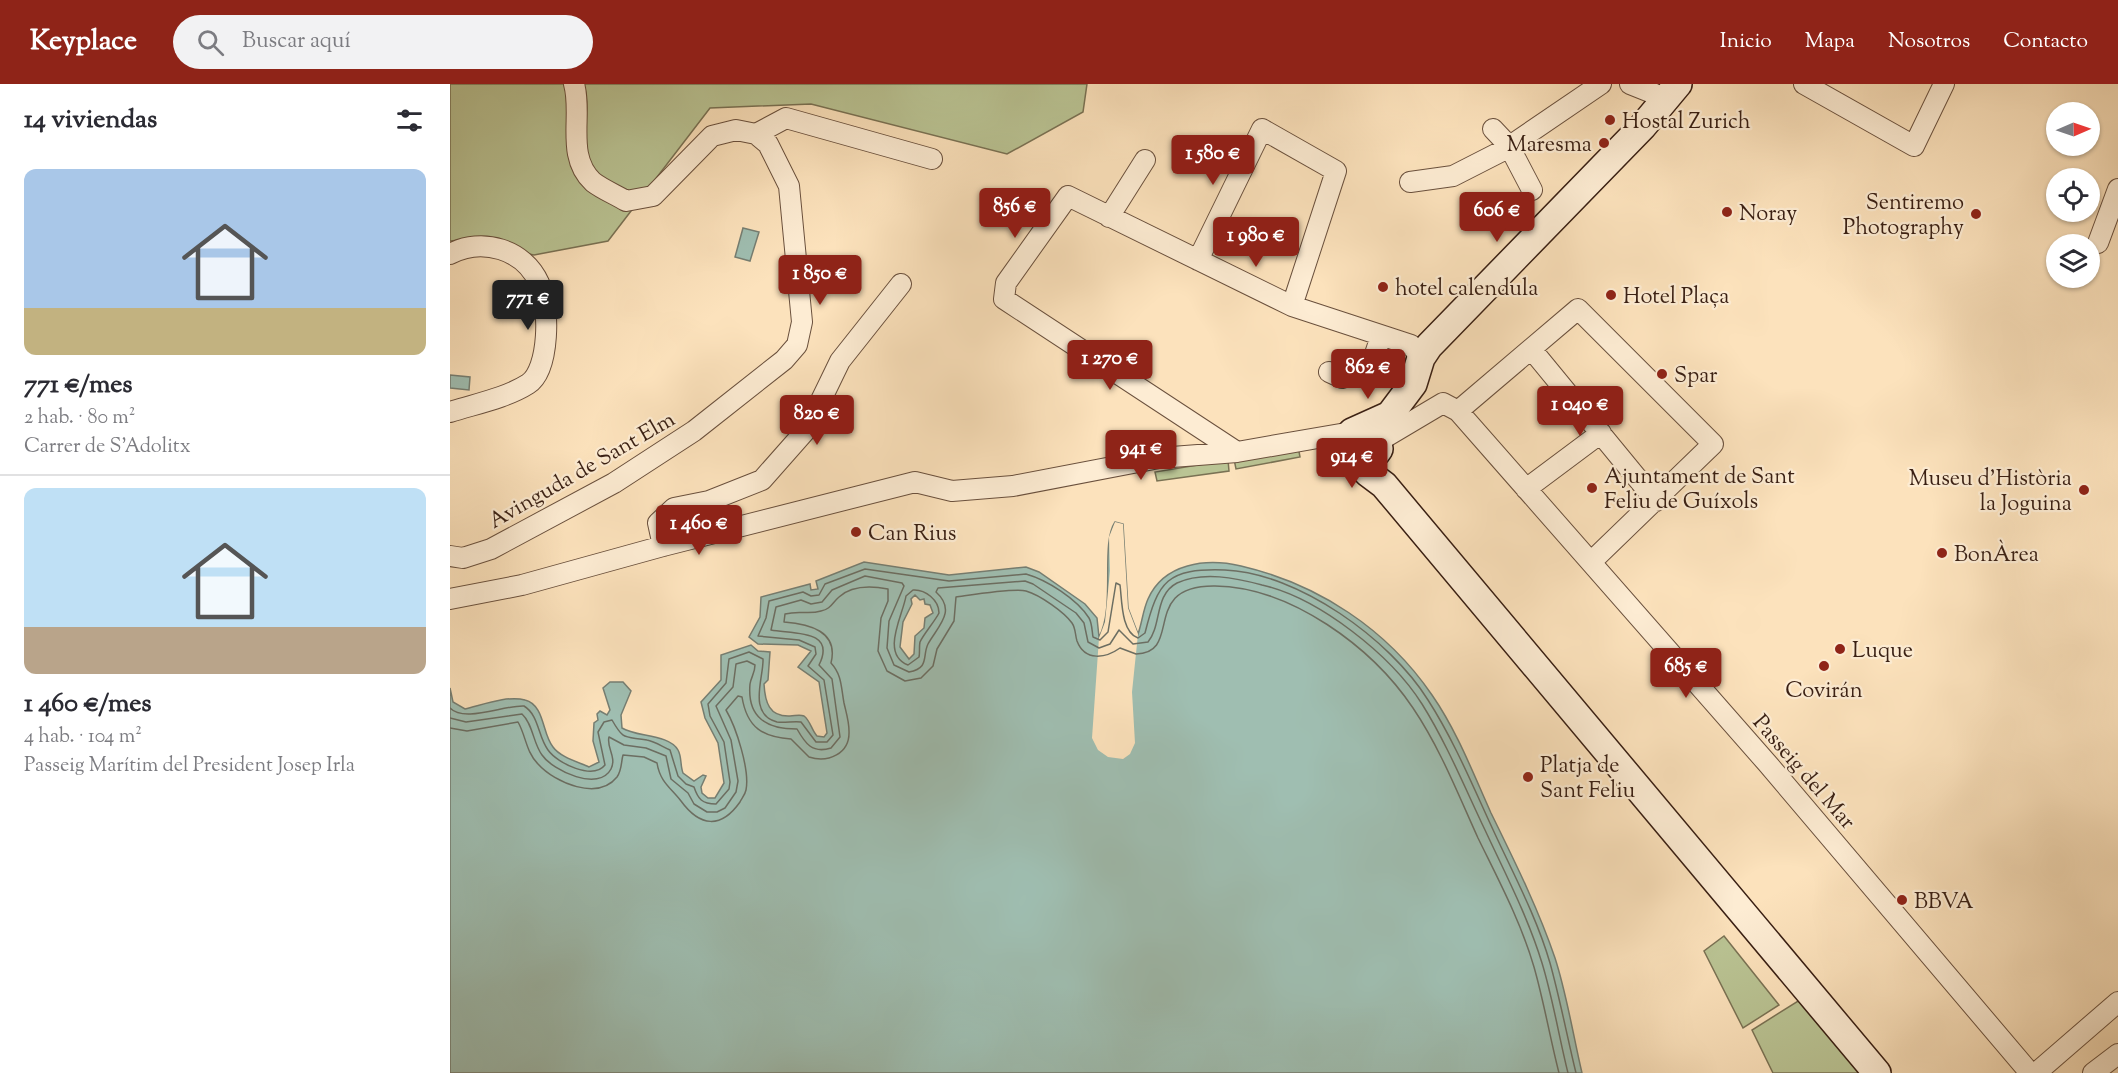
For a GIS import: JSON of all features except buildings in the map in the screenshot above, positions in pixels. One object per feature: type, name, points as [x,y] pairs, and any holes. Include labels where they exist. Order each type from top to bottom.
[{"type":"main road","points":[[1665,93],[1643,126],[1441,334],[1421,358],[1413,384],[1363,439],[1384,486],[1877,1073]]},
{"type":"street","points":[[573,84],[577,96],[575,133],[579,158],[593,181],[626,201],[653,196],[712,136],[736,130],[756,134],[786,118],[933,159]]},
{"type":"street","points":[[1410,182],[1452,176],[1509,146],[1601,84]]},
{"type":"street","points":[[1630,84],[1665,93]]},
{"type":"street","points":[[1804,84],[1914,146],[1944,84]]},
{"type":"street","points":[[1198,260],[1262,129],[1336,171],[1292,306]]},
{"type":"street","points":[[1493,129],[1509,146],[1532,190]]},
{"type":"street","name":"Avinguda de Sant Elm","points":[[450,556],[463,558],[491,549],[614,483],[694,431],[784,360],[797,345],[802,322],[789,186],[768,144],[756,134]]},
{"type":"street","points":[[1109,216],[1145,160]]},
{"type":"street","points":[[2100,238],[2118,189]]},
{"type":"street","points":[[1237,452],[1004,299],[1006,284],[1068,196],[1292,306],[1411,345],[1421,358]]},
{"type":"street","points":[[450,254],[464,247],[486,246],[512,253],[529,265],[541,285],[547,331],[542,365],[530,383],[450,412]]},
{"type":"street","points":[[663,546],[658,523],[674,508],[709,501],[762,480],[807,429],[840,361],[902,284]]},
{"type":"street","points":[[450,599],[522,585],[663,546],[915,482],[952,491],[1013,486],[1159,458],[1363,439],[1443,402],[1458,411],[1578,309],[1713,444],[1591,562]]},
{"type":"street","points":[[1329,372],[1342,378],[1370,369],[1381,336]]},
{"type":"street","points":[[1532,350],[1656,501]]},
{"type":"street","name":"Passeig del Mar","points":[[1458,411],[1591,562],[2030,1073]]},
{"type":"street","points":[[1526,489],[1601,433]]},
{"type":"street","points":[[2037,1073],[2118,1002]]},
{"type":"street","points":[[2093,1073],[2118,1054]]},
{"type":"green space","points":[[450,84],[1087,84],[1083,112],[1007,154],[811,104],[710,108],[608,241],[534,255],[461,240],[450,241]]},
{"type":"green space","points":[[1298,446],[1300,457],[1236,469],[1234,459]]},
{"type":"green space","points":[[1228,460],[1229,471],[1157,481],[1155,472]]},
{"type":"green space","points":[[1724,936],[1779,1005],[1743,1028],[1704,951]]},
{"type":"green space","points":[[1803,998],[1867,1073],[1773,1073],[1752,1030]]},
{"type":"water","points":[[743,228],[759,232],[750,261],[735,257]]},
{"type":"water","points":[[450,375],[470,377],[469,390],[450,388]]},
{"type":"water","points":[[1115,522],[1123,524],[1128,608],[1138,634],[1148,599],[1164,578],[1187,566],[1200,563],[1228,564],[1269,574],[1323,597],[1349,612],[1372,630],[1414,671],[1441,709],[1457,738],[1541,921],[1559,972],[1582,1073],[450,1073],[450,688],[453,702],[465,709],[511,699],[531,703],[540,714],[549,741],[556,751],[589,767],[599,762],[593,741],[594,723],[598,720],[597,714],[600,711],[607,715],[610,710],[603,688],[610,682],[623,682],[631,691],[621,715],[622,728],[660,738],[674,745],[679,753],[683,773],[694,781],[703,775],[706,776],[701,787],[702,793],[708,798],[715,798],[724,783],[718,743],[705,718],[701,702],[721,680],[721,655],[751,645],[758,651],[770,652],[768,680],[764,684],[770,707],[783,716],[804,716],[817,736],[824,737],[827,733],[819,682],[798,667],[811,651],[798,645],[758,644],[749,637],[760,617],[761,597],[810,584],[811,590],[818,589],[816,581],[864,562],[949,575],[1026,567],[1039,572],[1085,604],[1097,618],[1099,637],[1107,609],[1111,532]],"holes":[[[915,595],[920,600],[924,599],[925,604],[930,605],[933,613],[925,618],[924,628],[915,636],[914,654],[909,659],[900,647],[903,622],[912,604],[911,599]]]},
{"type":"pier","points":[[1115,522],[1123,524],[1128,608],[1138,634],[1132,692],[1135,743],[1130,754],[1123,759],[1108,757],[1098,750],[1092,738],[1099,638],[1105,622],[1110,571],[1109,537]]},
{"type":"place","name":"Hostal Zurich","points":[[1610,120]]},
{"type":"place","name":"Maresma","points":[[1604,143]]},
{"type":"place","name":"Noray","points":[[1727,212]]},
{"type":"place","name":"Sentiremo Photography","points":[[1976,214]]},
{"type":"place","name":"hotel calendula","points":[[1383,287]]},
{"type":"place","name":"Hotel Plaça","points":[[1611,295]]},
{"type":"place","name":"Spar","points":[[1662,374]]},
{"type":"place","name":"Ajuntament de Sant Feliu de Guíxols","points":[[1592,488]]},
{"type":"place","name":"Museu d'Història la Joguina","points":[[2084,490]]},
{"type":"place","name":"Can Rius","points":[[856,532]]},
{"type":"place","name":"BonÀrea","points":[[1942,553]]},
{"type":"place","name":"Luque","points":[[1840,649]]},
{"type":"place","name":"Covirán","points":[[1824,666]]},
{"type":"place","name":"Platja de Sant Feliu","points":[[1528,777]]},
{"type":"place","name":"BBVA","points":[[1902,900]]}]
